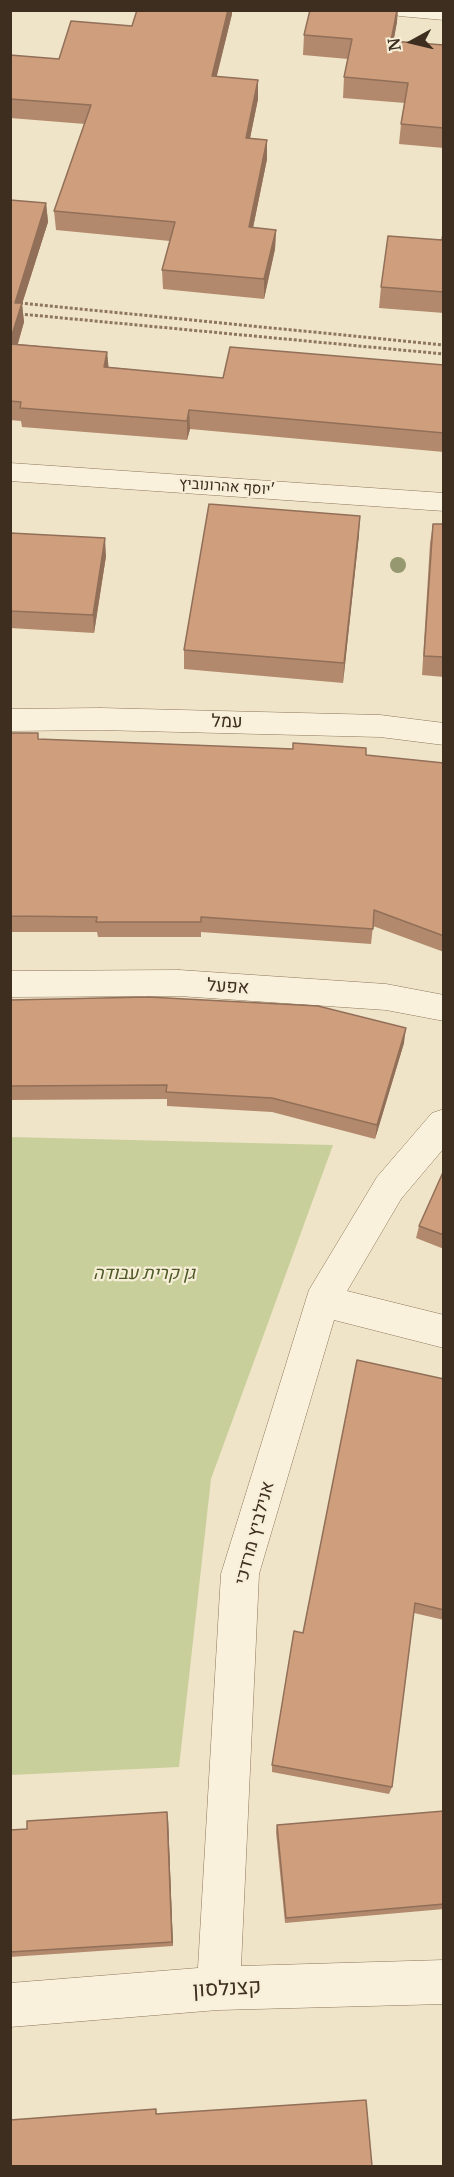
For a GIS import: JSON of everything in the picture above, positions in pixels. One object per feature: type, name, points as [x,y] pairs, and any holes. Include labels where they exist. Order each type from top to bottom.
[{"type":"street","points":[[399,10],[444,14]]},
{"type":"street","name":"יוסף אהרונוביץ'","points":[[10,471],[444,502]]},
{"type":"street","name":"עמל","points":[[10,720],[100,719],[380,726],[444,734]]},
{"type":"street","name":"אפעל","points":[[10,984],[179,983],[386,997],[444,1008]]},
{"type":"street","name":"אנילביץ מרדכי","points":[[218,1988],[240,1574],[322,1301],[389,1188],[444,1123]]},
{"type":"street","points":[[322,1301],[444,1332]]},
{"type":"street","name":"קצנלסון","points":[[10,2006],[218,1988],[444,1982]]},
{"type":"path","points":[[10,302],[444,345]]},
{"type":"path","points":[[10,313],[444,354]]},
{"type":"green space","name":"גן קרית עבודה","points":[[10,1137],[333,1145],[211,1479],[179,1767],[11,1775]]},
{"type":"building","points":[[137,10],[228,10],[212,76],[258,80],[246,138],[267,140],[249,227],[276,230],[264,279],[162,270],[175,222],[54,211],[91,105],[10,99],[10,55],[59,59],[71,21],[132,26]]},
{"type":"building","points":[[310,10],[397,10],[391,41],[444,45],[444,128],[401,124],[408,83],[344,77],[352,39],[304,35]]},
{"type":"building","points":[[10,200],[46,203],[15,303],[22,303],[10,341]]},
{"type":"building","points":[[444,227],[444,292],[381,287],[388,236],[442,240]]},
{"type":"building","points":[[10,344],[107,352],[104,367],[223,378],[230,347],[444,365],[444,433],[189,410],[187,421],[20,408],[21,402],[10,401]]},
{"type":"building","points":[[209,504],[360,516],[344,663],[184,650]]},
{"type":"building","points":[[433,524],[444,524],[444,657],[424,656]]},
{"type":"building","points":[[10,533],[105,538],[93,615],[10,611]]},
{"type":"building","points":[[10,733],[38,733],[38,739],[293,749],[293,743],[366,748],[366,755],[444,763],[444,936],[374,910],[373,929],[201,917],[201,922],[96,922],[97,917],[10,916]]},
{"type":"building","points":[[148,997],[318,1006],[406,1028],[377,1125],[272,1098],[166,1092],[167,1085],[10,1086],[10,1000]]},
{"type":"building","points":[[444,1170],[444,1235],[419,1226]]},
{"type":"building","points":[[357,1360],[444,1379],[444,1610],[415,1603],[392,1787],[272,1765],[294,1631],[303,1633]]},
{"type":"building","points":[[444,1811],[444,1904],[286,1918],[277,1825]]},
{"type":"building","points":[[167,1812],[172,1942],[10,1952],[10,1830],[27,1829],[27,1821]]},
{"type":"building","points":[[366,2100],[372,2166],[10,2166],[10,2120],[156,2109],[156,2114]]}]
